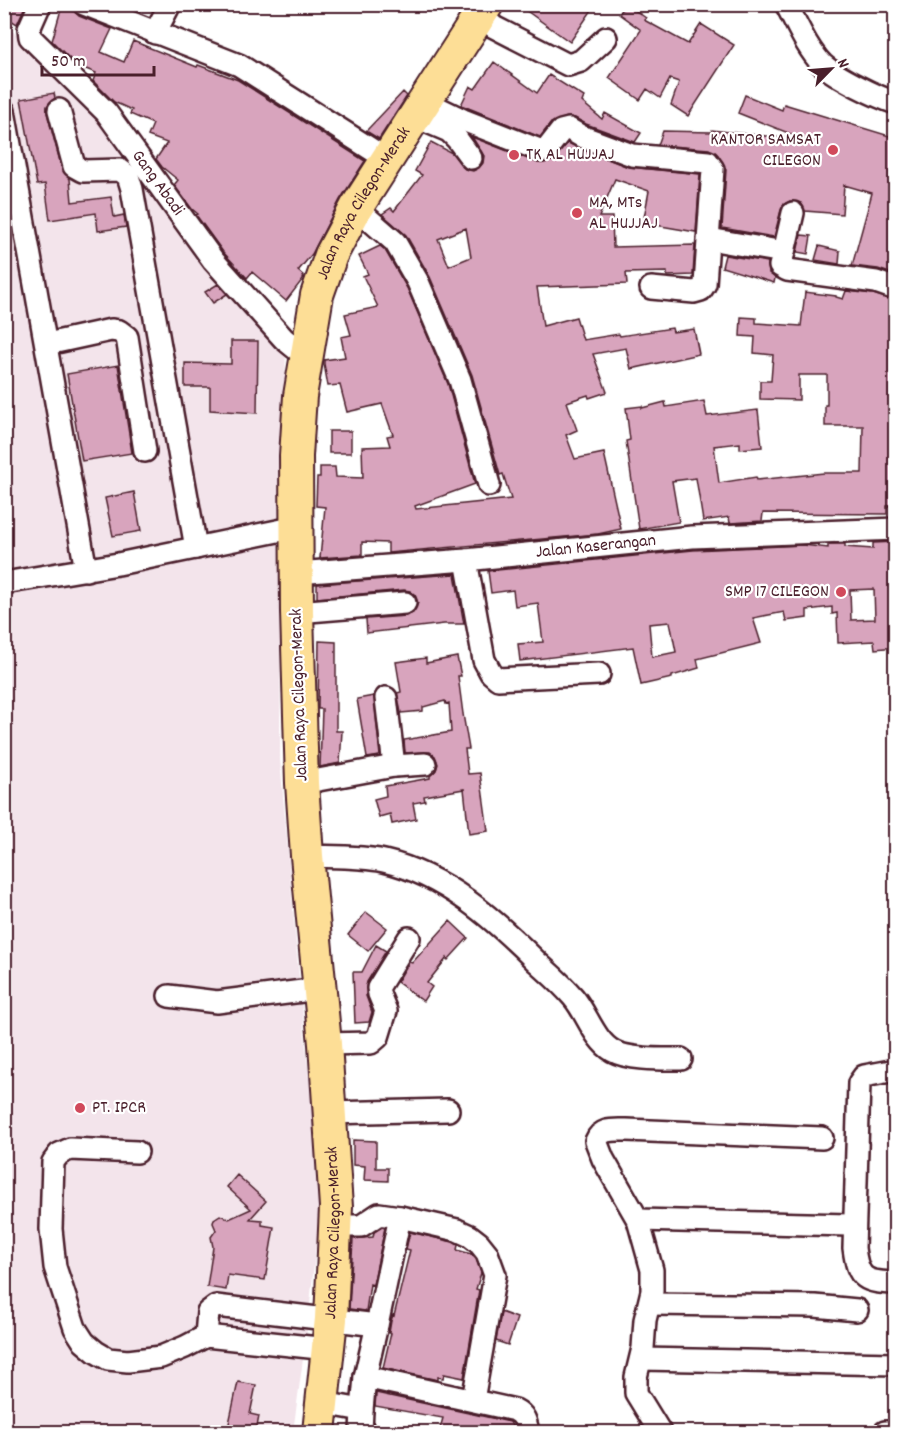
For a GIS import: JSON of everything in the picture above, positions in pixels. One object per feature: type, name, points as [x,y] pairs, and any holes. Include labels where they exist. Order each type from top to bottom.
[{"type":"highway","name":"Jalan Raya Cilegon-Merak","points":[[321,1418],[331,1319],[336,1207],[325,1044],[318,989],[302,783],[297,612],[297,456],[300,396],[317,296],[331,255],[356,208],[421,109],[480,8]]},
{"type":"street","name":"Gang Abadi","points":[[40,4],[29,29],[30,37],[106,112],[213,260],[284,339],[305,356]]},
{"type":"street","points":[[155,33],[170,4]]},
{"type":"street","points":[[786,4],[808,45],[823,65],[877,97],[896,103]]},
{"type":"street","points":[[94,6],[155,33],[239,65],[388,160]]},
{"type":"street","points":[[480,8],[494,27],[568,65],[581,61],[606,38]]},
{"type":"street","points":[[421,109],[449,131],[471,158]]},
{"type":"street","points":[[421,109],[463,120],[542,151],[547,149],[565,128],[632,155],[708,162],[713,170],[705,284],[701,290],[694,292],[651,288]]},
{"type":"street","points":[[59,110],[74,166],[83,171],[120,170],[128,176],[196,548]]},
{"type":"street","points":[[4,111],[86,570]]},
{"type":"street","points":[[356,208],[394,242],[418,282],[459,380],[489,485]]},
{"type":"street","points":[[793,213],[780,266],[784,269],[876,282],[896,289]]},
{"type":"street","points":[[709,239],[784,252]]},
{"type":"street","points":[[47,344],[111,330],[119,331],[127,337],[145,451]]},
{"type":"street","points":[[4,584],[86,570],[297,527]]},
{"type":"street","name":"Jalan Kaserangan","points":[[297,573],[466,560],[692,537],[896,529]]},
{"type":"street","points":[[466,560],[484,660],[491,673],[498,679],[599,674]]},
{"type":"street","points":[[297,612],[405,603]]},
{"type":"street","points":[[386,698],[394,766]]},
{"type":"street","points":[[302,783],[394,766],[426,764]]},
{"type":"street","points":[[307,856],[383,860],[452,889],[483,911],[508,933],[573,996],[607,1047],[619,1054],[681,1059]]},
{"type":"street","points":[[325,1044],[369,1044],[378,1037],[386,1011],[378,988],[409,938]]},
{"type":"street","points":[[169,996],[217,1002],[318,989]]},
{"type":"street","points":[[896,1070],[864,1076],[859,1083],[854,1248],[856,1265],[861,1275],[870,1281],[896,1283]]},
{"type":"street","points":[[329,1113],[448,1110]]},
{"type":"street","points":[[660,1432],[636,1393],[636,1377],[653,1281],[652,1270],[638,1220],[603,1159],[596,1141],[598,1135],[605,1130],[822,1137]]},
{"type":"street","points":[[137,1152],[70,1149],[59,1154],[53,1162],[51,1229],[55,1268],[75,1328],[84,1342],[108,1359],[128,1361],[161,1357],[206,1336],[328,1349]]},
{"type":"street","points":[[336,1207],[361,1226],[379,1214],[457,1230],[470,1236],[487,1253],[495,1275],[473,1400]]},
{"type":"street","points":[[362,1432],[365,1377],[400,1217]]},
{"type":"street","points":[[638,1220],[849,1225]]},
{"type":"street","points":[[650,1304],[815,1306],[856,1310]]},
{"type":"street","points":[[206,1336],[208,1312],[216,1306],[377,1325]]},
{"type":"street","points":[[641,1359],[896,1364]]},
{"type":"street","points":[[365,1377],[515,1410],[521,1413],[526,1421],[528,1432]]},
{"type":"street","points":[[321,1418],[362,1410]]},
{"type":"street","points":[[885,1432],[896,1432]]},
{"type":"shaded area","points":[[4,25],[56,64],[128,147],[225,292],[286,350],[281,526],[280,760],[321,1197],[308,1323],[293,1432],[5,1432]]},
{"type":"building","points":[[4,4],[26,4],[17,24],[4,16]]},
{"type":"building","points":[[517,4],[596,4],[570,42]]},
{"type":"building","points":[[626,4],[646,18],[644,20],[688,44],[701,24],[734,45],[688,116],[671,105],[679,82],[670,79],[660,98],[647,89],[640,100],[609,78],[641,30],[619,14]]},
{"type":"building","points":[[62,6],[73,10],[79,16],[112,29],[101,52],[124,62],[133,41],[197,67],[198,65],[238,80],[365,161],[340,200],[312,254],[298,271],[304,276],[303,279],[286,301],[252,272],[247,278],[223,252],[196,215],[198,214],[174,185],[178,180],[156,159],[167,143],[148,136],[153,124],[130,114],[132,110],[114,102],[93,81],[96,73],[76,65],[52,41]]},
{"type":"building","points":[[494,62],[537,93],[549,75],[584,97],[582,102],[602,119],[605,113],[641,133],[635,142],[575,118],[567,117],[551,123],[540,137],[461,105],[470,86],[475,89]]},
{"type":"building","points":[[403,92],[407,96],[379,139],[366,131]]},
{"type":"building","points":[[54,93],[55,98],[47,106],[47,113],[62,169],[70,179],[72,202],[111,197],[114,217],[124,215],[126,227],[98,231],[96,213],[50,220],[45,184],[37,185],[21,99]]},
{"type":"building","points":[[745,95],[782,110],[784,104],[896,138],[896,275],[878,269],[852,266],[872,193],[844,185],[842,214],[805,211],[801,203],[790,201],[784,204],[781,210],[774,237],[722,228],[726,170],[718,155],[709,149],[658,145],[663,131],[712,132],[712,130],[801,140],[801,138],[738,113]]},
{"type":"building","points":[[472,137],[538,163],[552,161],[568,143],[628,167],[700,174],[696,232],[643,223],[649,191],[615,179],[599,217],[612,217],[613,247],[695,245],[693,275],[667,276],[667,272],[626,273],[627,284],[537,287],[543,326],[576,317],[583,340],[672,328],[673,332],[694,329],[699,354],[631,369],[626,348],[593,354],[607,392],[567,402],[577,430],[566,435],[575,459],[604,453],[621,529],[598,534],[388,553],[388,543],[362,542],[362,555],[320,558],[325,507],[316,506],[317,477],[320,477],[320,467],[335,467],[336,477],[363,478],[362,447],[390,446],[387,436],[393,435],[382,404],[347,412],[340,385],[328,386],[324,364],[324,360],[345,357],[341,337],[351,335],[345,314],[378,307],[363,276],[368,274],[359,256],[380,246],[385,250],[407,288],[448,384],[475,484],[415,506],[416,509],[511,499],[503,474],[500,475],[472,375],[430,277],[406,235],[382,214],[391,208],[394,211],[422,175],[415,171],[431,142],[452,153],[465,169],[473,171],[479,168],[484,156]],"holes":[[[466,228],[471,257],[449,266],[438,239]]]},
{"type":"building","points":[[801,235],[811,236],[808,254],[797,252]]},
{"type":"building","points":[[819,246],[840,251],[839,264],[815,260]]},
{"type":"building","points":[[725,255],[768,262],[769,273],[775,278],[774,283],[722,267]]},
{"type":"building","points":[[218,284],[227,294],[213,303],[205,292]]},
{"type":"building","points":[[846,291],[873,294],[896,301],[896,506],[887,506],[887,514],[763,513],[762,521],[730,523],[729,517],[703,521],[696,478],[672,481],[679,522],[639,529],[626,441],[630,440],[626,408],[642,406],[642,408],[665,402],[666,407],[704,401],[707,416],[758,410],[762,447],[740,449],[740,443],[714,446],[719,483],[756,477],[757,480],[824,473],[862,473],[863,426],[825,426],[827,375],[799,375],[799,400],[760,399],[760,381],[771,381],[773,355],[754,353],[755,337],[740,336],[741,317],[756,318],[756,323],[801,326],[805,292],[843,299]]},
{"type":"building","points":[[231,341],[258,341],[257,413],[210,410],[210,387],[185,387],[185,363],[231,364]]},
{"type":"building","points":[[118,365],[132,453],[82,461],[67,374]]},
{"type":"building","points":[[329,431],[351,431],[351,453],[329,453]]},
{"type":"building","points":[[134,492],[141,531],[113,536],[105,498]]},
{"type":"building","points":[[896,542],[896,647],[875,649],[874,641],[838,643],[837,613],[832,614],[832,607],[807,610],[807,618],[786,621],[784,612],[753,618],[761,643],[697,659],[699,668],[672,676],[672,678],[641,685],[633,647],[520,661],[518,644],[543,642],[538,603],[515,606],[513,590],[491,593],[488,571],[693,550],[803,545],[828,548],[828,544],[845,544],[845,547],[873,549],[873,543]],"holes":[[[874,589],[875,619],[851,620],[850,590]],[[670,622],[676,652],[652,657],[649,624]]]},
{"type":"building","points":[[455,574],[464,624],[444,624],[367,633],[366,619],[406,616],[413,613],[418,603],[415,595],[404,590],[317,598],[317,584]]},
{"type":"building","points":[[319,641],[336,642],[336,731],[342,731],[340,763],[320,767],[322,709],[318,709]]},
{"type":"building","points":[[457,657],[469,749],[465,749],[468,774],[480,773],[488,831],[469,834],[464,789],[424,796],[425,801],[413,803],[416,819],[392,824],[390,814],[379,817],[374,799],[386,796],[385,786],[430,778],[438,764],[435,756],[430,752],[405,753],[404,740],[451,732],[449,703],[446,704],[445,701],[423,707],[423,711],[401,713],[397,693],[401,692],[396,662],[426,658],[426,663]]},
{"type":"building","points":[[374,696],[380,756],[367,758],[357,699]]},
{"type":"building","points":[[366,912],[387,928],[368,951],[348,935]]},
{"type":"building","points":[[450,921],[468,938],[448,960],[447,958],[427,983],[432,987],[423,1001],[397,982],[409,962],[412,963]]},
{"type":"building","points":[[376,945],[386,951],[367,982],[366,996],[372,1012],[369,1022],[355,1023],[353,972],[362,972]]},
{"type":"building","points":[[353,1140],[376,1141],[376,1168],[388,1168],[388,1181],[364,1180],[365,1166],[353,1165]]},
{"type":"building","points":[[237,1175],[266,1201],[250,1219],[262,1220],[262,1225],[274,1227],[265,1280],[228,1275],[226,1290],[207,1287],[213,1247],[211,1237],[216,1230],[214,1219],[220,1215],[229,1219],[251,1209],[227,1187]]},
{"type":"building","points":[[382,1227],[385,1228],[373,1285],[370,1284],[366,1311],[349,1309],[353,1239],[373,1237],[374,1232]]},
{"type":"building","points":[[410,1232],[453,1242],[458,1245],[457,1250],[471,1254],[476,1259],[481,1273],[476,1289],[479,1290],[464,1378],[444,1374],[443,1378],[438,1377],[438,1380],[383,1368],[391,1333],[389,1333],[391,1321],[410,1250],[406,1249]]},
{"type":"building","points":[[501,1312],[517,1318],[508,1345],[496,1341]]},
{"type":"building","points":[[238,1382],[256,1385],[250,1414],[259,1416],[256,1432],[228,1428]]},
{"type":"building","points":[[376,1393],[510,1422],[515,1432],[487,1432],[468,1428],[467,1432],[439,1432],[443,1418],[375,1406]]},
{"type":"place","name":"KANTOR SAMSAT CILEGON","points":[[833,150]]},
{"type":"place","name":"TK AL HUJJAJ","points":[[514,155]]},
{"type":"place","name":"MA, MTs AL HUJJAJ","points":[[577,213]]},
{"type":"place","name":"SMP 17 CILEGON","points":[[841,592]]},
{"type":"place","name":"PT. IPCR","points":[[80,1108]]}]
